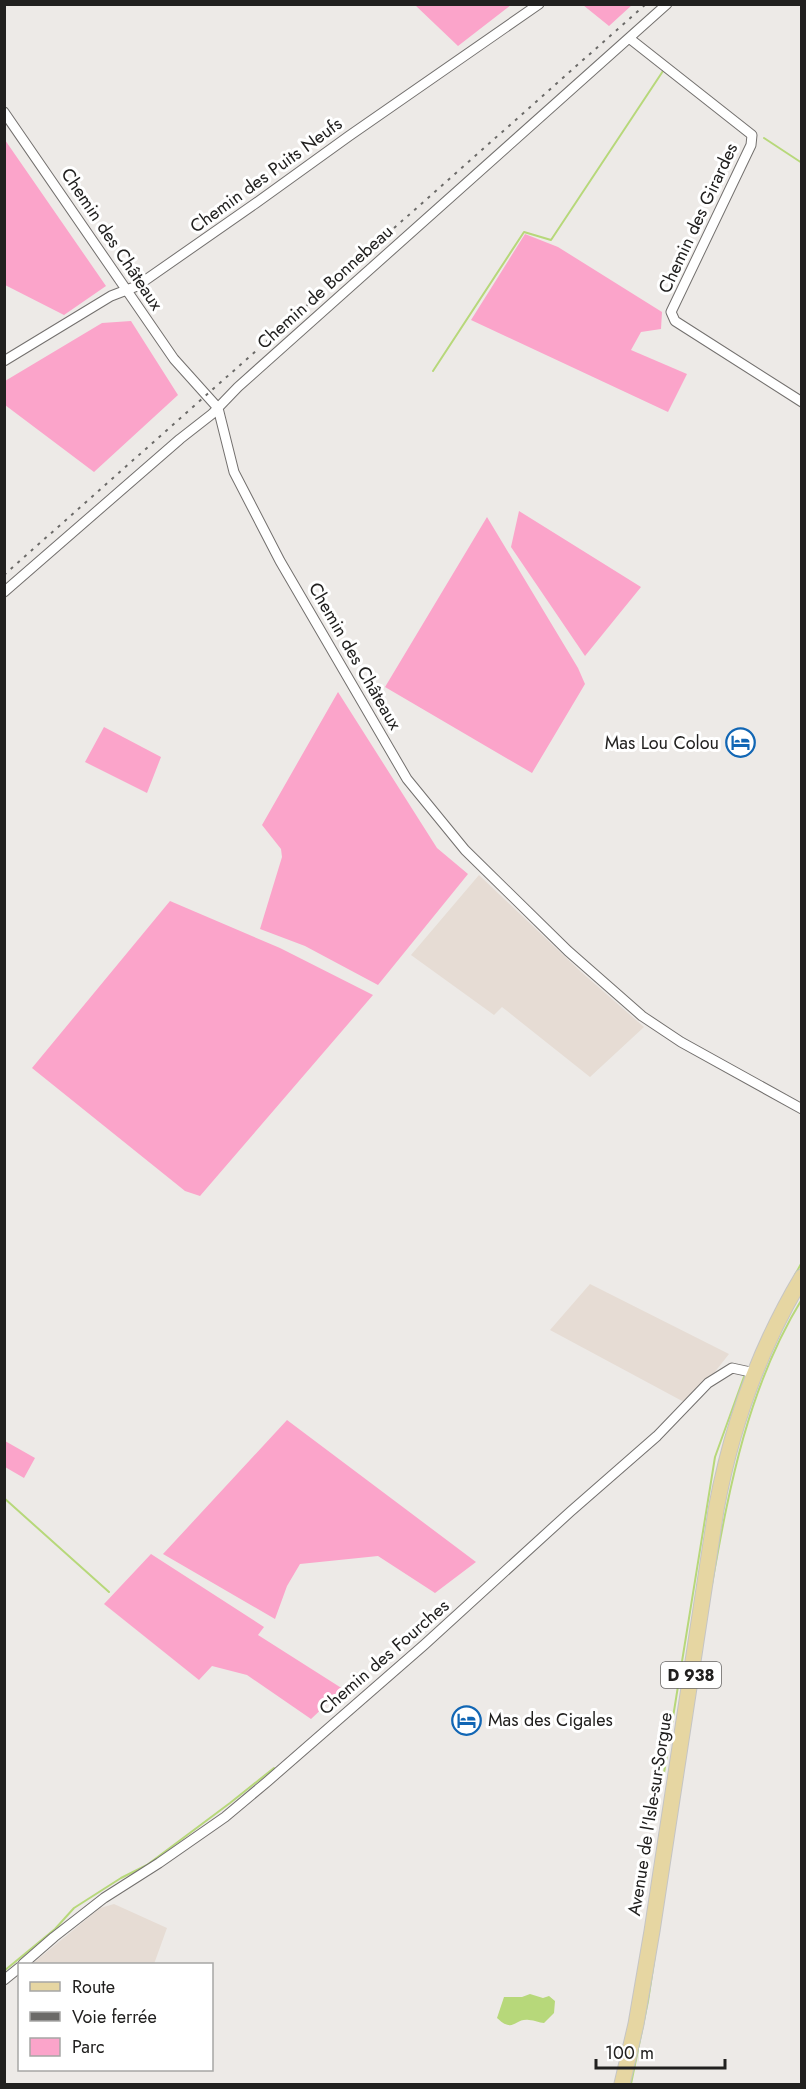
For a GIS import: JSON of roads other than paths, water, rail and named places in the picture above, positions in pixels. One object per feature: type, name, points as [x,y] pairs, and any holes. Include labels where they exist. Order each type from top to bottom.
[{"type":"main road","name":"Avenue de l'Isle-sur-Sorgue","points":[[622,2085],[636,2024],[652,1931],[718,1500],[732,1440],[754,1373],[801,1277]]},
{"type":"street","name":"Chemin des Puits Neufs","points":[[4,360],[111,296],[137,286],[539,4]]},
{"type":"street","name":"Chemin de Bonnebeau","points":[[4,592],[218,408],[238,387],[667,4]]},
{"type":"street","name":"Chemin des Girardes","points":[[629,38],[752,135],[751,146],[672,312],[675,321],[801,402]]},
{"type":"street","name":"Chemin des Châteaux","points":[[4,112],[174,359],[218,408],[234,472],[280,561],[407,779],[465,850],[568,951],[642,1016],[681,1042],[801,1109]]},
{"type":"street","name":"Chemin des Fourches","points":[[24,1963],[104,1898],[225,1817],[416,1652],[657,1436],[708,1383],[732,1368],[754,1373]]},
{"type":"street","name":"Chemin des Fourches","points":[[4,1980],[18,1968]]},
{"type":"waterway","points":[[433,371],[524,232],[551,240],[663,71]]},
{"type":"waterway","points":[[764,138],[802,163]]},
{"type":"waterway","points":[[795,1275],[802,1262]]},
{"type":"waterway","points":[[712,1584],[734,1473],[755,1401],[783,1332],[802,1299]]},
{"type":"waterway","points":[[664,1773],[715,1457],[745,1374]]},
{"type":"waterway","points":[[4,1498],[109,1592]]},
{"type":"waterway","points":[[4,1971],[55,1929],[74,1908],[121,1878],[147,1865],[274,1768]]},
{"type":"waterway","points":[[631,2084],[655,1955]]},
{"type":"railway","points":[[4,575],[646,4]]},
{"type":"place","name":"Mas Lou Colou","points":[[740,743]]},
{"type":"place","name":"Mas des Cigales","points":[[467,1720]]}]
